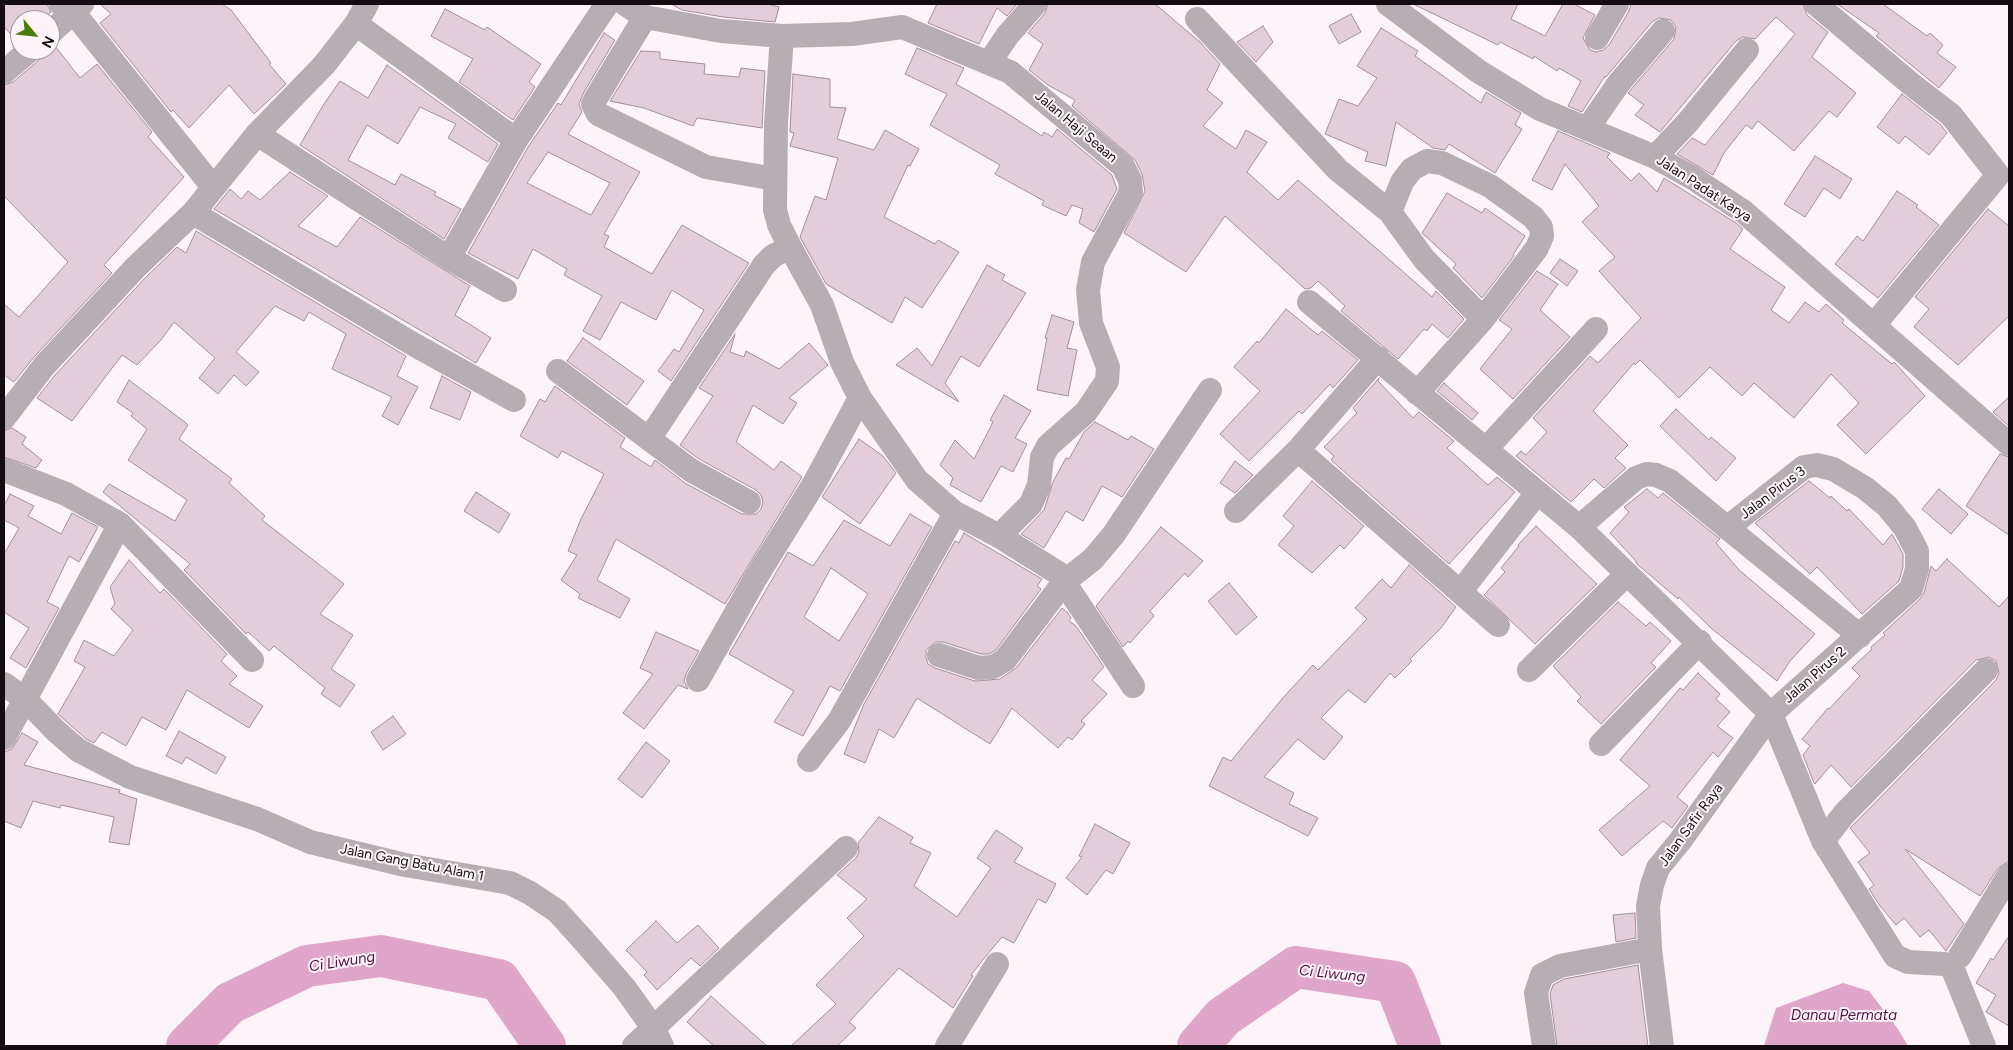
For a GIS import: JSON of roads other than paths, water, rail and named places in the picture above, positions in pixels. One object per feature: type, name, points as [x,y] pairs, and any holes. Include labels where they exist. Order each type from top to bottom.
[{"type":"street","points":[[449,258],[516,140],[607,4]]},
{"type":"street","name":"Jalan Haji Seaan","points":[[625,4],[645,17],[721,31],[782,36],[852,34],[902,27],[1010,72],[1123,166],[1130,180],[1131,192],[1093,262],[1088,290],[1091,323],[1108,368],[1107,381],[1086,412],[1048,446],[1042,457],[1039,485],[1031,504],[999,536]]},
{"type":"street","points":[[989,63],[1007,36],[1035,4]]},
{"type":"street","name":"Jalan Padat Karya","points":[[1388,4],[1478,71],[1540,109],[1656,157],[1693,178],[1744,212],[2009,444]]},
{"type":"street","points":[[1597,38],[1617,4]]},
{"type":"street","points":[[1816,4],[1951,115],[1998,175],[1874,325]]},
{"type":"street","points":[[60,21],[72,7],[213,187]]},
{"type":"street","points":[[4,418],[44,366],[135,268],[193,213],[258,134],[324,65],[362,14],[516,140]]},
{"type":"street","points":[[645,17],[596,98],[594,104],[598,114],[706,167],[775,179]]},
{"type":"street","points":[[1197,19],[1338,170],[1390,212],[1424,259],[1483,319]]},
{"type":"street","points":[[1587,129],[1619,83],[1663,31]]},
{"type":"street","points":[[782,36],[776,123],[775,210],[779,225],[822,305],[842,362],[860,398],[917,480],[955,513],[999,536],[1058,573],[1133,686]]},
{"type":"street","points":[[1656,157],[1688,122],[1747,50]]},
{"type":"street","points":[[4,72],[18,60]]},
{"type":"street","points":[[258,134],[449,258],[505,290]]},
{"type":"street","points":[[1390,212],[1402,182],[1412,169],[1427,162],[1442,163],[1476,178],[1513,202],[1541,227],[1542,236],[1537,248],[1483,319],[1417,393]]},
{"type":"street","points":[[193,213],[413,344],[514,400]]},
{"type":"street","points":[[649,439],[764,265],[773,256],[790,247]]},
{"type":"street","points":[[1309,302],[1579,527],[1700,642],[1771,714],[1822,841],[1895,956],[1908,962],[1953,964]]},
{"type":"street","points":[[1486,449],[1596,329]]},
{"type":"street","points":[[1236,511],[1298,450],[1378,358]]},
{"type":"street","points":[[558,372],[692,471],[749,502]]},
{"type":"street","points":[[939,655],[979,668],[993,667],[1005,660],[1064,582],[1093,559],[1114,534],[1210,390]]},
{"type":"street","points":[[698,680],[755,579],[815,482],[860,398]]},
{"type":"street","points":[[1298,450],[1498,625]]},
{"type":"street","name":"Jalan Pirus 3","points":[[1727,528],[1804,466],[1817,465],[1833,469],[1865,488],[1887,506],[1905,528],[1917,551],[1917,569],[1911,589],[1860,636]]},
{"type":"street","points":[[4,470],[66,494],[120,524],[252,660]]},
{"type":"street","points":[[1579,527],[1636,478],[1647,474],[1670,482],[1860,636]]},
{"type":"street","points":[[1461,591],[1537,493]]},
{"type":"street","points":[[809,760],[839,721],[955,513]]},
{"type":"street","points":[[4,738],[120,524]]},
{"type":"street","points":[[1529,670],[1627,574]]},
{"type":"street","name":"Jalan Pirus 2","points":[[1771,714],[1860,636]]},
{"type":"street","points":[[1601,744],[1700,642]]},
{"type":"street","points":[[1822,841],[1844,814],[1986,670]]},
{"type":"street","name":"Jalan Gang Batu Alam 1","points":[[4,684],[25,699],[45,721],[78,750],[130,777],[150,785],[257,819],[310,842],[405,865],[510,883],[530,893],[557,911],[624,987],[658,1038]]},
{"type":"street","name":"Jalan Safir Raya","points":[[1662,1046],[1650,949],[1648,906],[1652,885],[1658,868],[1680,841],[1771,714]]},
{"type":"street","points":[[634,1046],[658,1038],[846,848]]},
{"type":"street","points":[[1953,964],[2009,875]]},
{"type":"street","points":[[1544,1046],[1536,993],[1542,975],[1560,966],[1650,949]]},
{"type":"street","points":[[947,1046],[997,964]]},
{"type":"street","points":[[1953,964],[1984,1046]]},
{"type":"water","name":"Danau Permata","points":[[1843,983],[1869,991],[1898,1029],[1908,1046],[1764,1046],[1776,1008]]},
{"type":"waterway","name":"Ci Liwung","points":[[187,1046],[230,1003],[307,966],[381,956],[499,980],[545,1046]]},
{"type":"waterway","name":"Ci Liwung","points":[[1198,1046],[1223,1017],[1296,967],[1395,982],[1420,1046]]}]
